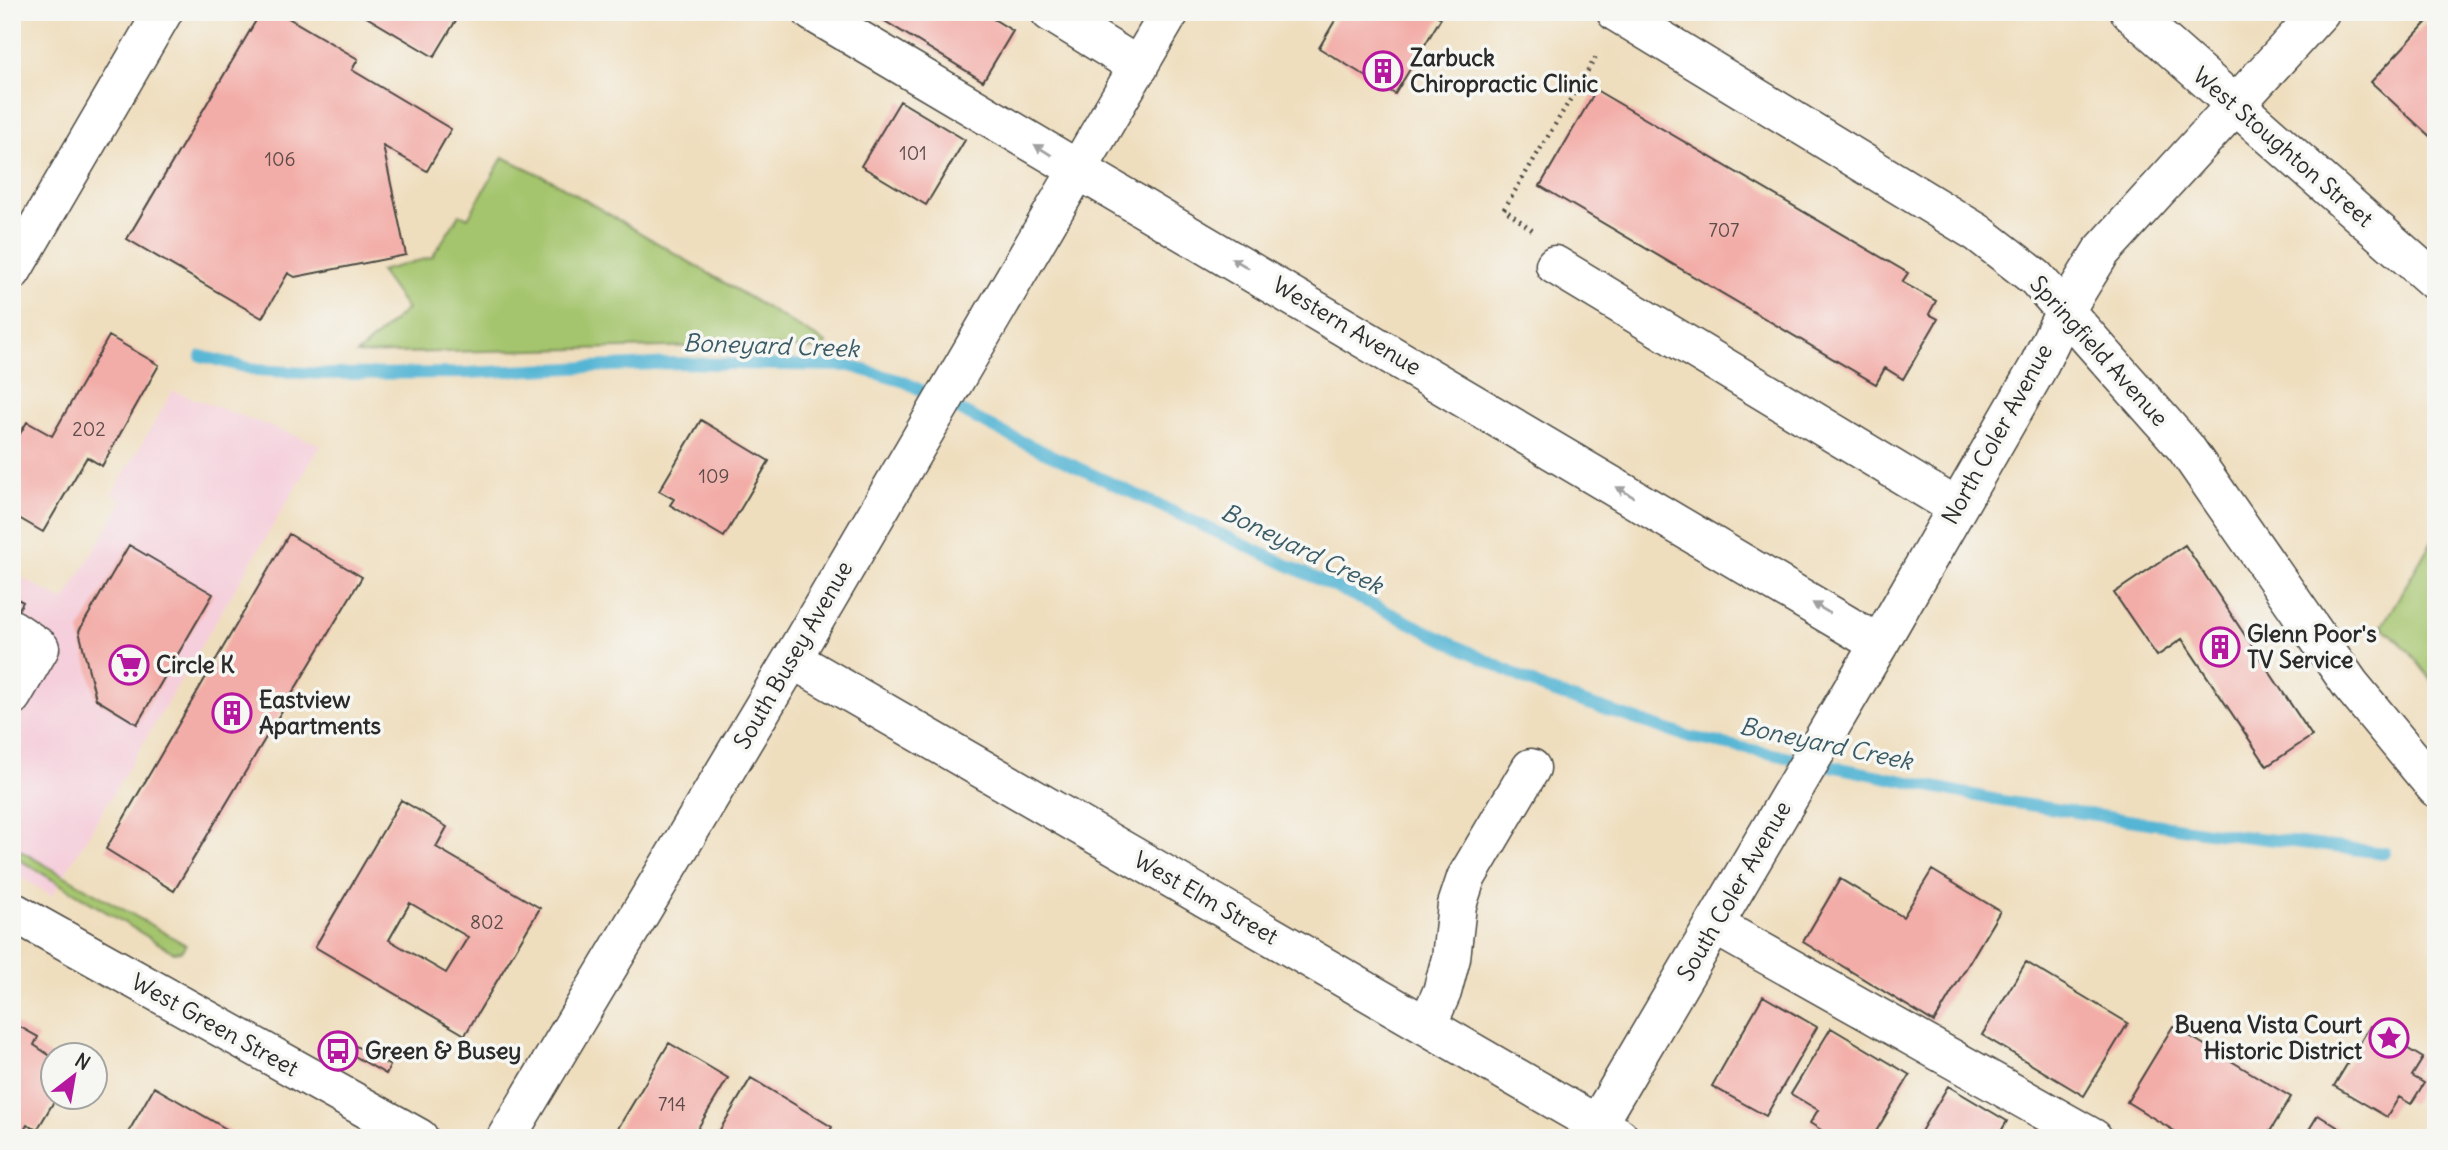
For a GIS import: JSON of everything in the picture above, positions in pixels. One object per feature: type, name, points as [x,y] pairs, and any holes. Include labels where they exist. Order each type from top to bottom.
[{"type":"street","points":[[12,271],[163,12]]},
{"type":"street","name":"Western Avenue","points":[[812,12],[1077,172],[1125,195],[1879,644]]},
{"type":"street","points":[[1050,12],[1139,67]]},
{"type":"street","name":"South Busey Avenue","points":[[506,1138],[792,659],[1170,12]]},
{"type":"street","name":"Springfield Avenue","points":[[1616,12],[1978,233],[2036,278],[2185,447],[2350,684],[2436,789]]},
{"type":"street","name":"West Stoughton Street","points":[[2130,12],[2235,108],[2436,282]]},
{"type":"street","name":"North Coler Avenue","points":[[1879,644],[2037,369],[2066,309],[2101,252],[2320,12]]},
{"type":"street","points":[[1555,265],[1956,508]]},
{"type":"street","points":[[12,629],[40,648],[12,696]]},
{"type":"street","name":"South Coler Avenue","points":[[1602,1133],[1714,925],[1879,644]]},
{"type":"street","name":"West Elm Street","points":[[792,659],[1427,1026],[1602,1133]]},
{"type":"street","points":[[1427,1026],[1442,992],[1451,957],[1457,905],[1466,878],[1531,768]]},
{"type":"street","name":"West Green Street","points":[[12,911],[419,1138]]},
{"type":"street","points":[[1714,925],[2093,1138]]},
{"type":"path","points":[[1555,265],[1531,228],[1504,209],[1596,57]]},
{"type":"shaded area","points":[[173,391],[321,445],[52,896],[12,872],[12,572],[64,601],[123,501],[112,494]]},
{"type":"green space","points":[[503,157],[551,180],[826,343],[824,350],[755,345],[357,354],[407,309],[380,271],[432,257],[460,214],[468,218]]},
{"type":"green space","points":[[2436,534],[2436,686],[2408,650],[2382,626]]},
{"type":"green space","points":[[12,846],[186,945],[181,951],[173,952],[15,857]]},
{"type":"building","points":[[261,12],[278,12],[358,59],[352,70],[451,129],[427,171],[383,146],[406,255],[295,277],[288,273],[262,318],[127,239]]},
{"type":"building","points":[[358,12],[461,12],[434,57]]},
{"type":"building","points":[[870,12],[982,12],[1013,31],[983,81]]},
{"type":"building","name":"Zarbuck Chiropractic Clinic","points":[[1340,12],[1431,12],[1441,18],[1395,94],[1319,48]]},
{"type":"building","points":[[2436,12],[2436,142],[2371,82]]},
{"type":"building","points":[[1596,90],[1908,273],[1902,282],[1936,301],[1929,314],[1938,319],[1903,379],[1885,368],[1876,384],[1540,186]]},
{"type":"building","points":[[900,101],[965,140],[926,205],[861,166]]},
{"type":"building","points":[[109,336],[159,365],[102,466],[87,457],[43,532],[12,514],[12,447],[27,422],[52,436]]},
{"type":"building","points":[[701,420],[769,461],[724,537],[670,505],[674,499],[659,491]]},
{"type":"building","name":"Eastview Apartments","points":[[289,534],[362,577],[174,891],[106,849]]},
{"type":"building","name":"Circle K","points":[[129,545],[213,594],[137,724],[96,699],[79,631]]},
{"type":"building","name":"Glenn Poor's TV Service","points":[[2185,545],[2312,736],[2267,766],[2182,639],[2157,656],[2114,593]]},
{"type":"building","points":[[12,596],[23,602],[12,621]]},
{"type":"building","points":[[401,800],[447,827],[436,847],[540,908],[465,1035],[315,947]],"holes":[[[410,903],[468,937],[446,973],[389,940]]]},
{"type":"building","points":[[1932,870],[2000,911],[1934,1022],[1803,942],[1840,879],[1903,917]]},
{"type":"building","points":[[2026,962],[2128,1023],[2084,1096],[1982,1035]]},
{"type":"building","points":[[1763,996],[1817,1027],[1766,1116],[1712,1086]]},
{"type":"building","points":[[15,1024],[38,1037],[34,1045],[38,1048],[38,1112],[48,1112],[37,1130],[27,1125],[20,1138],[12,1138],[12,1029]]},
{"type":"building","points":[[2173,1026],[2291,1097],[2266,1138],[2186,1138],[2127,1102]]},
{"type":"building","points":[[2370,1026],[2423,1058],[2412,1076],[2424,1083],[2411,1104],[2399,1097],[2387,1117],[2334,1086]]},
{"type":"building","points":[[1831,1028],[1910,1075],[1872,1138],[1834,1138],[1810,1123],[1818,1110],[1791,1094]]},
{"type":"building","points":[[349,1042],[390,1066],[386,1074],[344,1050]]},
{"type":"building","points":[[669,1043],[728,1078],[692,1138],[629,1138],[617,1130]]},
{"type":"building","points":[[751,1078],[832,1127],[826,1138],[715,1138]]},
{"type":"building","points":[[1948,1086],[2007,1121],[1997,1138],[1917,1138]]},
{"type":"building","points":[[154,1087],[242,1138],[125,1138]]},
{"type":"building","points":[[2318,1115],[2355,1138],[2304,1138]]},
{"type":"building","points":[[2043,1121],[2070,1138],[2033,1138]]},
{"type":"waterway","name":"Boneyard Creek","points":[[201,356],[256,370],[323,374],[466,373],[673,363],[850,366],[905,382],[1010,436],[1367,602],[1549,691],[1689,737],[2002,801],[2208,832],[2385,853]]},
{"type":"place","name":"Zarbuck Chiropractic Clinic","points":[[1383,71]]},
{"type":"place","name":"Glenn Poor's TV Service","points":[[2220,647]]},
{"type":"place","name":"Circle K","points":[[129,665]]},
{"type":"place","name":"Eastview Apartments","points":[[232,713]]},
{"type":"place","name":"Buena Vista Court Historic District","points":[[2389,1038]]},
{"type":"place","name":"Green & Busey","points":[[338,1051]]}]
